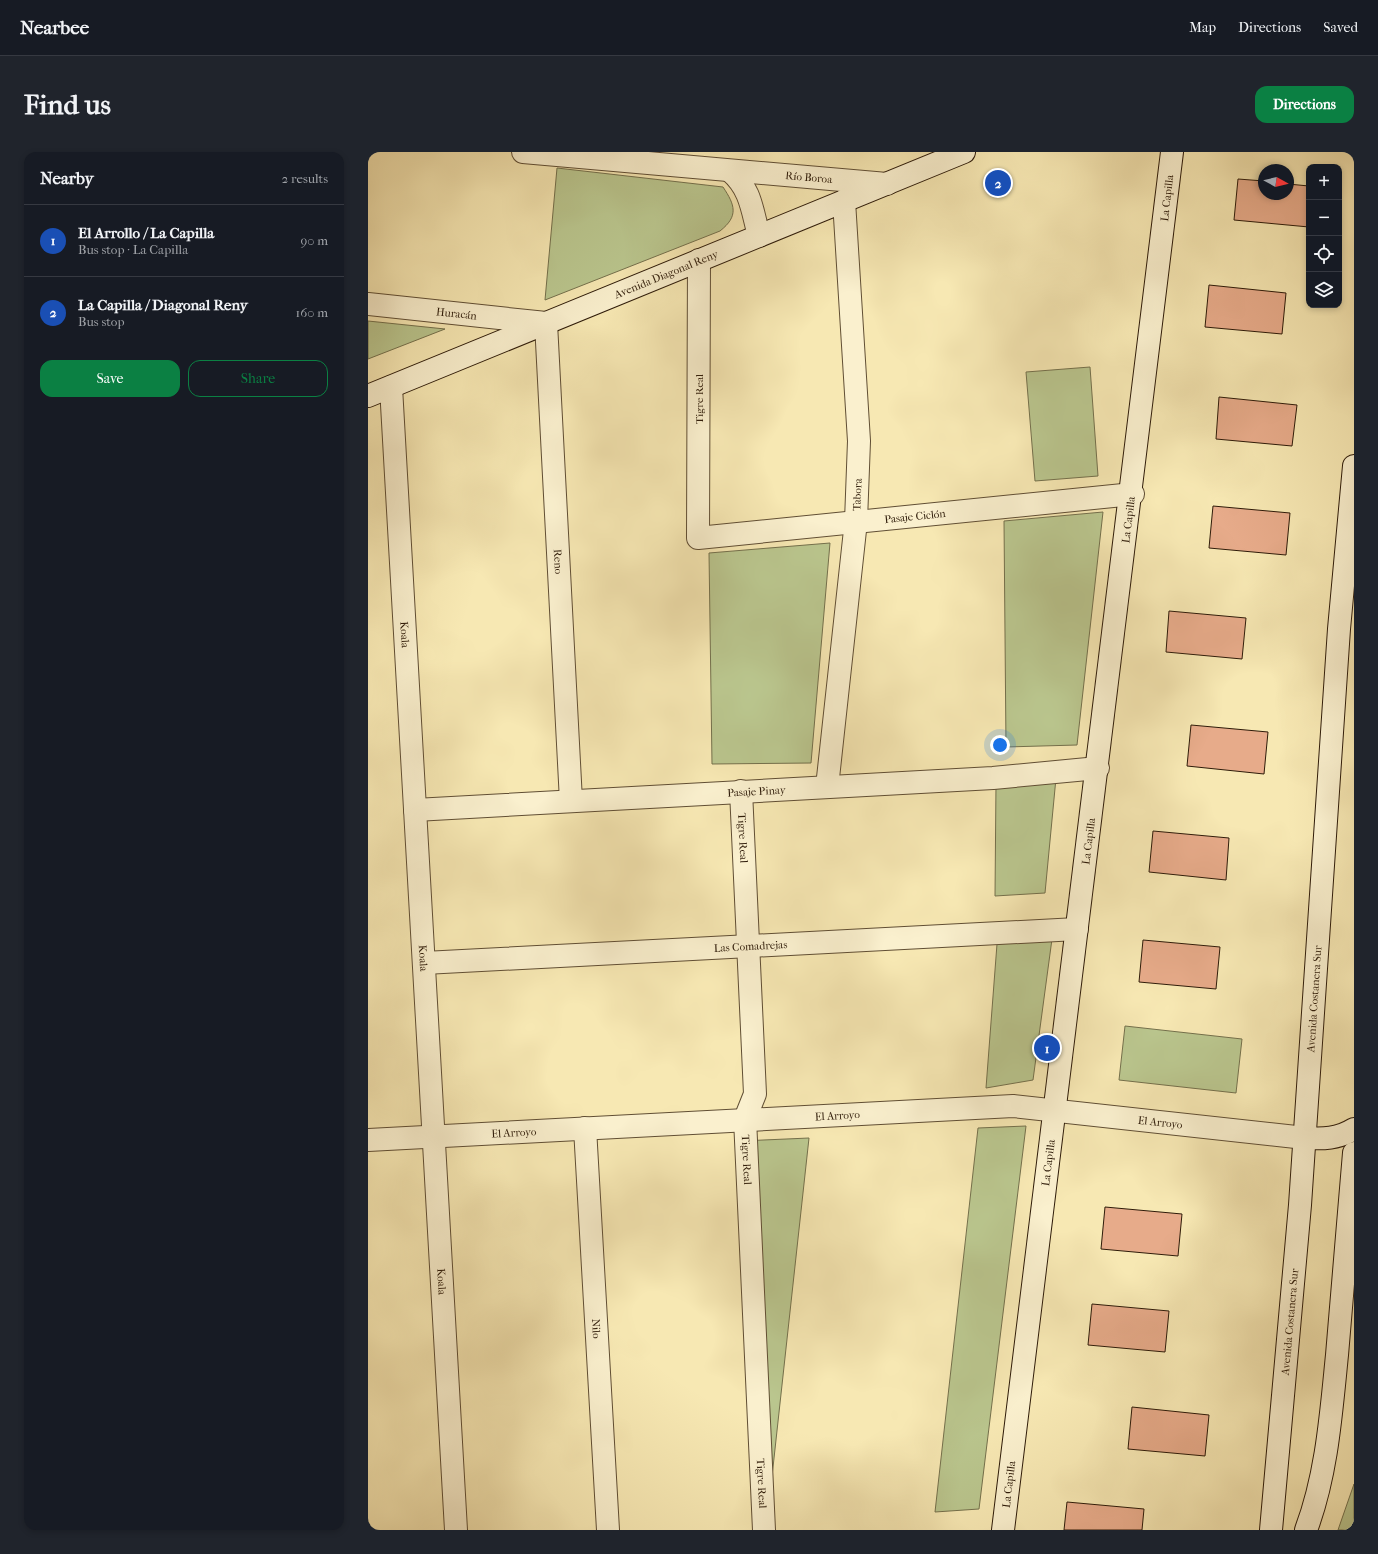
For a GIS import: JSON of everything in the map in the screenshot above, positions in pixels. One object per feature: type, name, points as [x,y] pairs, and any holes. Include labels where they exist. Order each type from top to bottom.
[{"type":"street","name":"Río Boroa","points":[[523,152],[887,184]]},
{"type":"street","name":"Avenida Diagonal Reny","points":[[368,396],[964,152]]},
{"type":"street","name":"La Capilla","points":[[1003,1530],[1054,1109],[1133,494],[1172,152]]},
{"type":"street","points":[[730,171],[740,180],[748,193],[758,236]]},
{"type":"street","name":"Tabora","points":[[827,787],[856,521],[860,441],[844,202]]},
{"type":"street","name":"Tigre Real","points":[[698,538],[699,260]]},
{"type":"street","name":"Huracán","points":[[368,304],[546,323]]},
{"type":"street","name":"Reno","points":[[546,323],[571,801]]},
{"type":"street","name":"Koala","points":[[391,386],[456,1530]]},
{"type":"street","name":"Avenida Costanera Sur","points":[[1271,1530],[1347,626],[1354,466]]},
{"type":"street","name":"Pasaje Ciclón","points":[[698,538],[1133,494]]},
{"type":"street","name":"Pasaje Pinay","points":[[415,810],[993,778],[1098,768]]},
{"type":"street","name":"Tigre Real","points":[[741,791],[750,946],[755,1094],[745,1119],[764,1530]]},
{"type":"street","name":"Las Comadrejas","points":[[424,963],[1078,929]]},
{"type":"street","name":"El Arroyo","points":[[368,1140],[984,1106],[1013,1106],[1054,1109],[1305,1138],[1329,1139],[1343,1135],[1354,1129]]},
{"type":"street","name":"Nilo","points":[[585,1128],[608,1530]]},
{"type":"street","points":[[1306,1530],[1312,1513],[1325,1460],[1335,1377],[1354,1153]]},
{"type":"green space","points":[[557,168],[723,187],[732,205],[732,215],[726,226],[720,231],[545,300]]},
{"type":"green space","points":[[368,321],[445,329],[368,359]]},
{"type":"green space","points":[[1090,367],[1098,476],[1035,481],[1026,372]]},
{"type":"green space","points":[[1103,512],[1077,745],[1006,747],[1004,521]]},
{"type":"green space","points":[[830,543],[811,763],[712,764],[709,553]]},
{"type":"green space","points":[[1056,778],[1045,893],[995,896],[996,783]]},
{"type":"green space","points":[[1052,939],[1033,1080],[986,1088],[997,944]]},
{"type":"green space","points":[[1125,1026],[1242,1039],[1236,1093],[1119,1080]]},
{"type":"green space","points":[[1026,1126],[979,1509],[935,1512],[978,1128]]},
{"type":"green space","points":[[809,1138],[769,1504],[741,1141]]},
{"type":"green space","points":[[1354,1484],[1354,1530],[1338,1530]]},
{"type":"building","points":[[1238,179],[1258,181],[1258,200],[1294,200],[1294,185],[1306,186],[1306,227],[1234,220]]},
{"type":"building","points":[[1209,285],[1286,293],[1282,334],[1205,327]]},
{"type":"building","points":[[1219,397],[1297,405],[1292,446],[1216,439]]},
{"type":"building","points":[[1213,506],[1290,513],[1286,555],[1209,548]]},
{"type":"building","points":[[1169,611],[1246,618],[1242,659],[1166,652]]},
{"type":"building","points":[[1191,725],[1268,732],[1264,774],[1187,766]]},
{"type":"building","points":[[1153,831],[1229,838],[1226,880],[1149,872]]},
{"type":"building","points":[[1143,940],[1220,947],[1216,989],[1139,982]]},
{"type":"building","points":[[1105,1207],[1182,1214],[1178,1256],[1101,1249]]},
{"type":"building","points":[[1092,1304],[1169,1311],[1165,1352],[1088,1345]]},
{"type":"building","points":[[1132,1407],[1209,1415],[1205,1456],[1128,1449]]},
{"type":"building","points":[[1067,1502],[1144,1509],[1142,1530],[1064,1530]]},
{"type":"place","name":"La Capilla / Diagonal Reny","points":[[998,183]]},
{"type":"place","name":"El Arrollo / La Capilla","points":[[1047,1048]]}]
